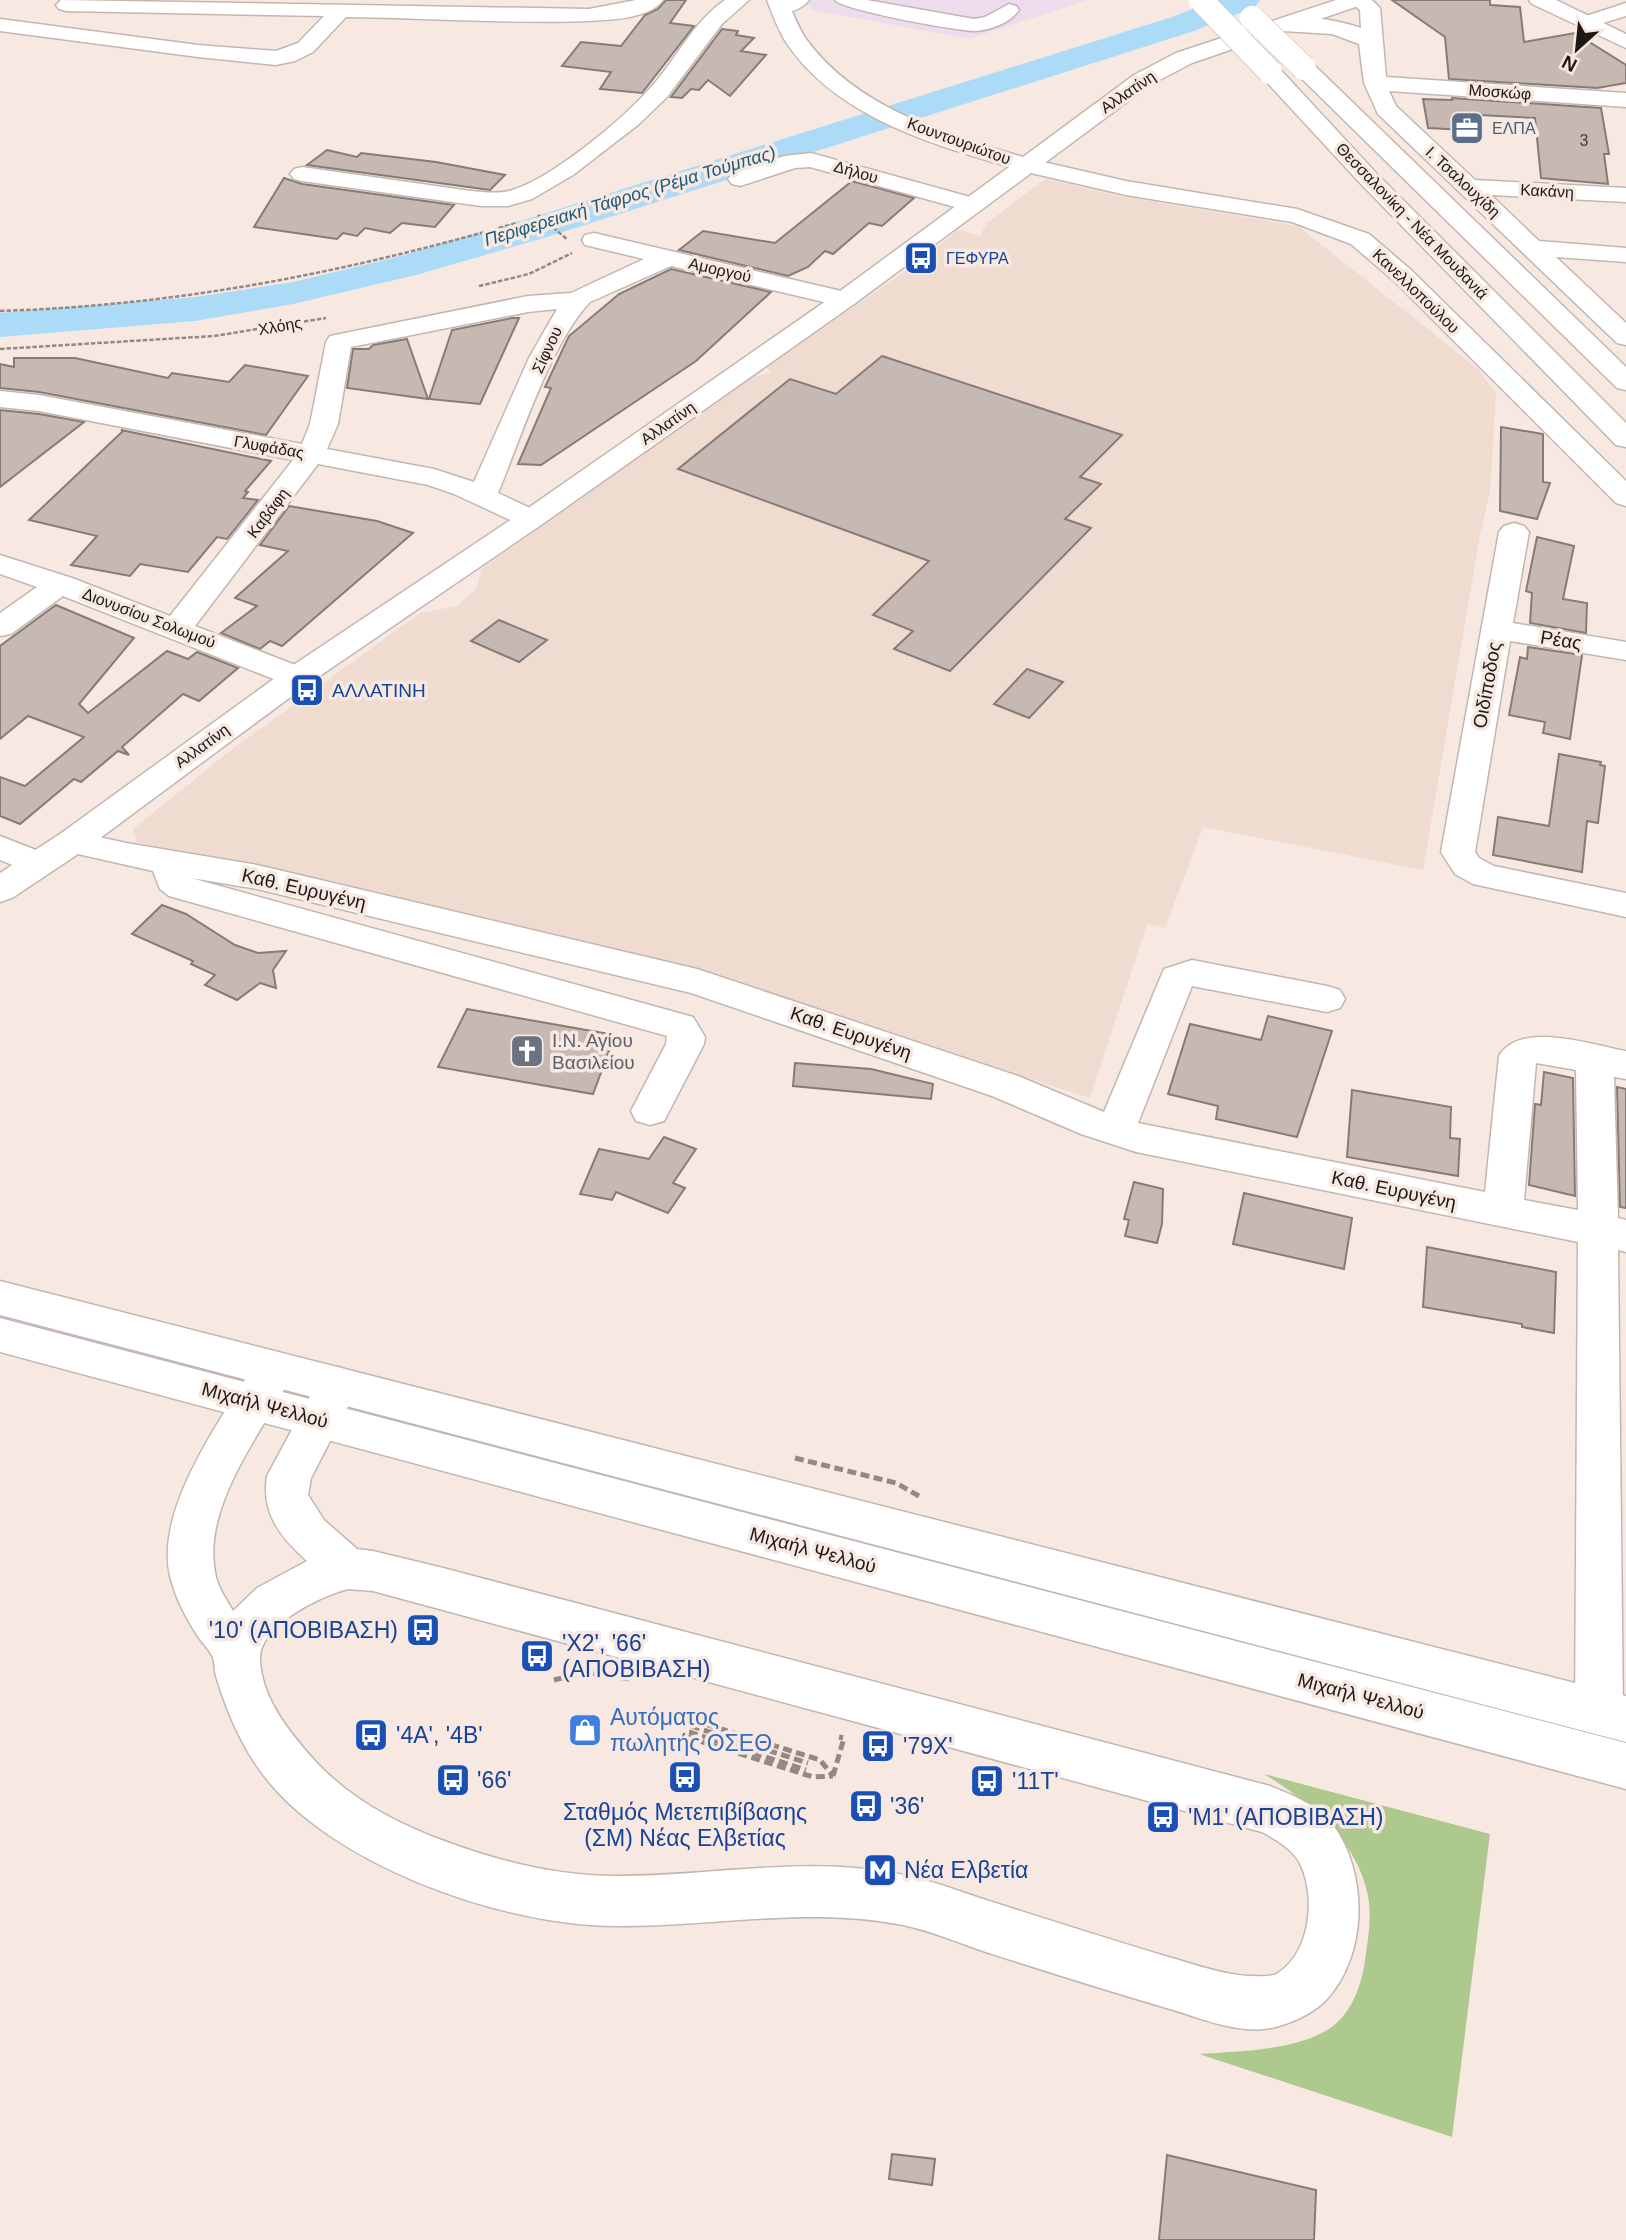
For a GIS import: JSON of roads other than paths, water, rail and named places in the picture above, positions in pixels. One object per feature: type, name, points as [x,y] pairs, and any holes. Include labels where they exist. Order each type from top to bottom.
[{"type":"main road","points":[[66,5],[341,9],[488,6],[589,15],[634,9],[653,0]]},
{"type":"main road","points":[[302,174],[461,197],[496,200],[520,196],[556,177],[640,111],[659,93],[702,31],[739,0]]},
{"type":"main road","points":[[845,0],[974,25],[991,22],[1009,10]]},
{"type":"main road","name":"Θεσσαλονίκη - Νέα Μουδανιά","points":[[1201,0],[1368,179],[1626,439]]},
{"type":"main road","name":"Θεσσαλονίκη - Νέα Μουδανιά","points":[[1234,0],[1626,382]]},
{"type":"main road","name":"Αλλατίνη","points":[[0,890],[72,842],[297,677],[531,519],[845,299],[1152,74],[1184,58],[1358,0]]},
{"type":"main road","name":"Ι. Τσαλουχίδη","points":[[1358,0],[1370,8],[1375,82],[1386,109],[1626,337]]},
{"type":"main road","points":[[1539,0],[1626,42]]},
{"type":"main road","name":"Κουντουριώτου","points":[[786,3],[794,37],[808,55],[823,72],[861,99],[908,124],[957,144],[1026,165]]},
{"type":"main road","points":[[0,25],[198,51],[276,58],[288,57],[306,48],[341,9]]},
{"type":"main road","points":[[1587,22],[1626,9]]},
{"type":"main road","points":[[1283,25],[1345,30],[1365,37],[1371,41],[1372,46]]},
{"type":"main road","name":"Μοσκώφ","points":[[1375,82],[1626,100]]},
{"type":"main road","name":"Δήλου","points":[[740,179],[792,161],[811,160],[973,205]]},
{"type":"main road","name":"Κανελλοπούλου","points":[[1026,165],[1126,188],[1289,214],[1330,226],[1360,239],[1393,267],[1626,497]]},
{"type":"main road","name":"Κακάνη","points":[[1469,187],[1626,195]]},
{"type":"main road","name":"Αμοργού","points":[[594,240],[845,299]]},
{"type":"main road","points":[[1535,248],[1626,255]]},
{"type":"main road","points":[[576,300],[668,258]]},
{"type":"main road","name":"Καβάφη","points":[[176,629],[312,455],[324,424],[333,330],[576,300]]},
{"type":"main road","name":"Σίφνου","points":[[482,496],[553,336],[565,313],[576,300]]},
{"type":"main road","name":"Γλυφάδας","points":[[0,399],[39,403],[434,478],[482,496],[531,519]]},
{"type":"main road","name":"Οιδίποδος","points":[[1514,532],[1457,845],[1461,859],[1485,876],[1626,905]]},
{"type":"main road","name":"Διονυσίου Σολωμού","points":[[0,564],[61,584],[297,677]]},
{"type":"main road","points":[[0,627],[61,584]]},
{"type":"main road","name":"Ρέας","points":[[1497,630],[1626,651]]},
{"type":"main road","name":"Καθ. Ευρυγένη","points":[[72,842],[90,848],[257,877],[697,982],[1005,1086],[1115,1131],[1503,1213],[1612,1233]]},
{"type":"main road","points":[[0,847],[39,864]]},
{"type":"main road","points":[[169,862],[172,881],[181,888],[680,1026],[686,1037],[685,1044],[650,1111]]},
{"type":"main road","points":[[1115,1131],[1177,978],[1192,973],[1201,974],[1327,999]]},
{"type":"main road","points":[[1503,1213],[1518,1056],[1532,1049],[1610,1062],[1613,1716]]},
{"type":"main road","name":"Μιχαήλ Ψελλού","points":[[0,1298],[264,1385],[329,1402],[1613,1716]]},
{"type":"main road","name":"Μιχαήλ Ψελλού","points":[[0,1335],[264,1385]]},
{"type":"main road","points":[[237,1651],[198,1597],[188,1559],[189,1540],[200,1501],[264,1385]]},
{"type":"main road","points":[[329,1402],[286,1483],[286,1495],[292,1513],[308,1534],[348,1569]]},
{"type":"main road","name":"Μιχαήλ Ψελλού","points":[[329,1402],[1626,1766]]},
{"type":"main road","points":[[348,1569],[373,1571],[443,1589],[1270,1811],[1298,1825],[1311,1837],[1330,1868],[1334,1894],[1332,1922],[1320,1968],[1312,1979],[1285,1998],[1270,2002],[1247,2001],[1115,1968],[910,1902],[874,1895],[810,1891],[619,1901],[568,1899],[481,1880],[432,1864],[360,1830],[303,1782],[264,1734],[236,1667],[237,1651],[249,1626],[278,1600],[312,1579],[348,1569]]},
{"type":"waterway","name":"Περιφερειακή Τάφρος (Ρέμα Τούμπας)","points":[[0,325],[195,309],[293,293],[403,267],[534,229],[1183,24],[1244,0]]},
{"type":"place","name":"ΕΛΠΑ","points":[[1467,128]]},
{"type":"place","name":"ΓΕΦΥΡΑ","points":[[921,258]]},
{"type":"place","name":"ΑΛΛΑΤΙΝΗ","points":[[307,690]]},
{"type":"place","name":"Ι.Ν. Αγίου Βασιλείου","points":[[527,1051]]},
{"type":"place","name":"'10' (ΑΠΟΒΙΒΑΣΗ)","points":[[423,1630]]},
{"type":"place","name":"'Χ2', '66' (ΑΠΟΒΙΒΑΣΗ)","points":[[537,1656]]},
{"type":"place","name":"Αυτόματος πωλητής ΟΣΕΘ","points":[[585,1730]]},
{"type":"place","name":"'4Α', '4Β'","points":[[371,1735]]},
{"type":"place","name":"'79Χ'","points":[[878,1746]]},
{"type":"place","name":"Σταθμός Μετεπιβίβασης (ΣΜ) Νέας Ελβετίας","points":[[685,1777]]},
{"type":"place","name":"'66'","points":[[453,1780]]},
{"type":"place","name":"'11Τ'","points":[[987,1781]]},
{"type":"place","name":"'36'","points":[[866,1806]]},
{"type":"place","name":"'Μ1' (ΑΠΟΒΙΒΑΣΗ)","points":[[1163,1817]]},
{"type":"place","name":"Νέα Ελβετία","points":[[880,1870]]}]
